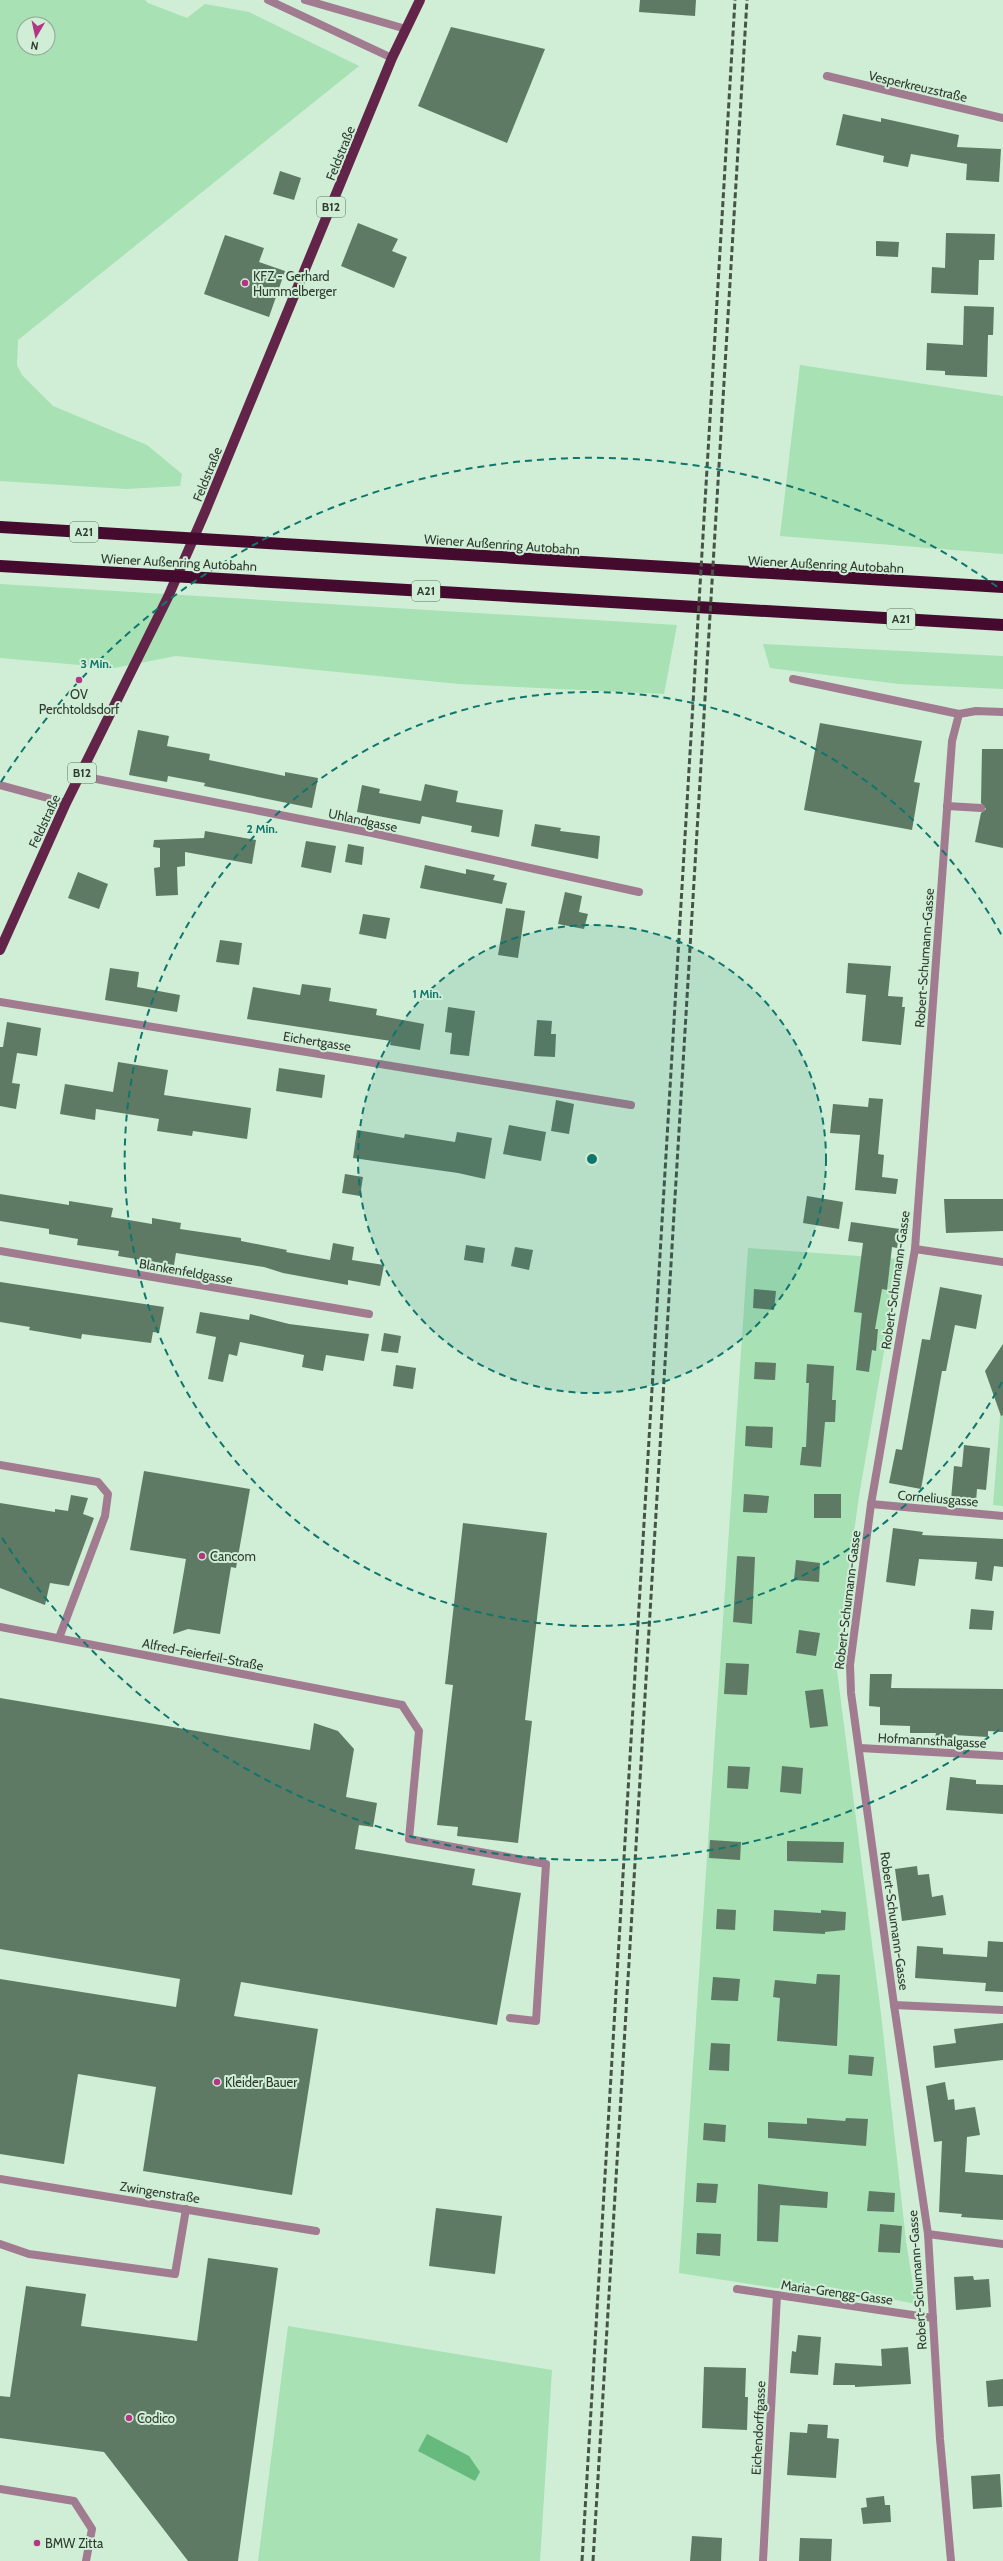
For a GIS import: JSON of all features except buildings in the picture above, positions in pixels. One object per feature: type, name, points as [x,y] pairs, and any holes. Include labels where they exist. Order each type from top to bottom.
[{"type":"highway","name":"Wiener Außenring Autobahn","points":[[0,527],[800,577],[1003,587]]},
{"type":"highway","name":"Wiener Außenring Autobahn","points":[[0,566],[1003,625]]},
{"type":"main road","name":"Feldstraße","points":[[0,950],[66,803],[81,776],[168,597],[205,512],[392,58],[420,0]]},
{"type":"street","points":[[268,0],[392,58]]},
{"type":"street","points":[[305,0],[406,29]]},
{"type":"street","name":"Vesperkreuzstraße","points":[[827,76],[1003,118]]},
{"type":"street","points":[[793,679],[959,714],[976,711],[1003,712]]},
{"type":"street","name":"Robert-Schumann-Gasse","points":[[951,2561],[940,2439],[928,2234],[894,2005],[860,1748],[851,1693],[850,1665],[870,1504],[914,1250],[952,740],[959,714]]},
{"type":"street","name":"Uhlandgasse","points":[[81,776],[372,833],[639,892]]},
{"type":"street","points":[[0,785],[66,803]]},
{"type":"street","points":[[947,806],[981,808]]},
{"type":"street","name":"Eichertgasse","points":[[0,1002],[630,1105]]},
{"type":"street","points":[[914,1250],[1003,1262]]},
{"type":"street","name":"Blankenfeldgasse","points":[[0,1251],[368,1314]]},
{"type":"street","points":[[0,1465],[98,1482],[108,1494],[105,1516],[60,1638]]},
{"type":"street","name":"Corneliusgasse","points":[[870,1504],[1003,1516]]},
{"type":"street","name":"Alfred-Feierfeil-Straße","points":[[0,1627],[402,1705],[419,1731],[410,1839],[546,1864],[536,2021],[510,2018]]},
{"type":"street","name":"Hofmannsthalgasse","points":[[860,1748],[1003,1756]]},
{"type":"street","points":[[894,2005],[1003,2010]]},
{"type":"street","name":"Zwingenstraße","points":[[0,2179],[316,2231]]},
{"type":"street","points":[[0,2244],[29,2254],[175,2274],[186,2209]]},
{"type":"street","points":[[928,2234],[1003,2244]]},
{"type":"street","name":"Maria-Grengg-Gasse","points":[[737,2289],[933,2318]]},
{"type":"street","name":"Eichendorffgasse","points":[[763,2561],[777,2295]]},
{"type":"street","points":[[0,2490],[74,2501],[92,2529],[86,2561]]},
{"type":"shaded area","points":[[0,0],[145,0],[148,3],[187,18],[205,4],[249,12],[359,66],[18,340],[17,365],[22,375],[53,406],[147,445],[182,474],[180,486],[126,489],[0,481]]},
{"type":"shaded area","points":[[800,365],[1003,396],[1003,554],[780,536]]},
{"type":"shaded area","points":[[0,584],[677,625],[664,694],[459,684],[176,656],[114,668],[0,658]]},
{"type":"shaded area","points":[[763,644],[1003,656],[1003,689],[899,684],[770,668]]},
{"type":"shaded area","points":[[748,1248],[900,1259],[859,1496],[836,1663],[881,2014],[906,2241],[916,2304],[824,2286],[775,2288],[679,2273]]},
{"type":"shaded area","points":[[1001,1405],[1003,1405],[1003,1506],[993,1505]]},
{"type":"shaded area","points":[[288,2326],[552,2370],[540,2561],[258,2561]]},
{"type":"shaded area","points":[[427,2434],[469,2456],[480,2472],[475,2481],[418,2451]]},
{"type":"railway","points":[[582,2561],[735,0]]},
{"type":"railway","points":[[593,2561],[747,0]]},
{"type":"place","name":"KFZ - Gerhard Hummelberger","points":[[245,283]]},
{"type":"place","name":"OV Perchtoldsdorf","points":[[79,680]]},
{"type":"place","name":"Cancom","points":[[202,1556]]},
{"type":"place","name":"Kleider Bauer","points":[[217,2082]]},
{"type":"place","name":"Codico","points":[[129,2418]]},
{"type":"place","name":"BMW Zitta","points":[[37,2543]]}]
